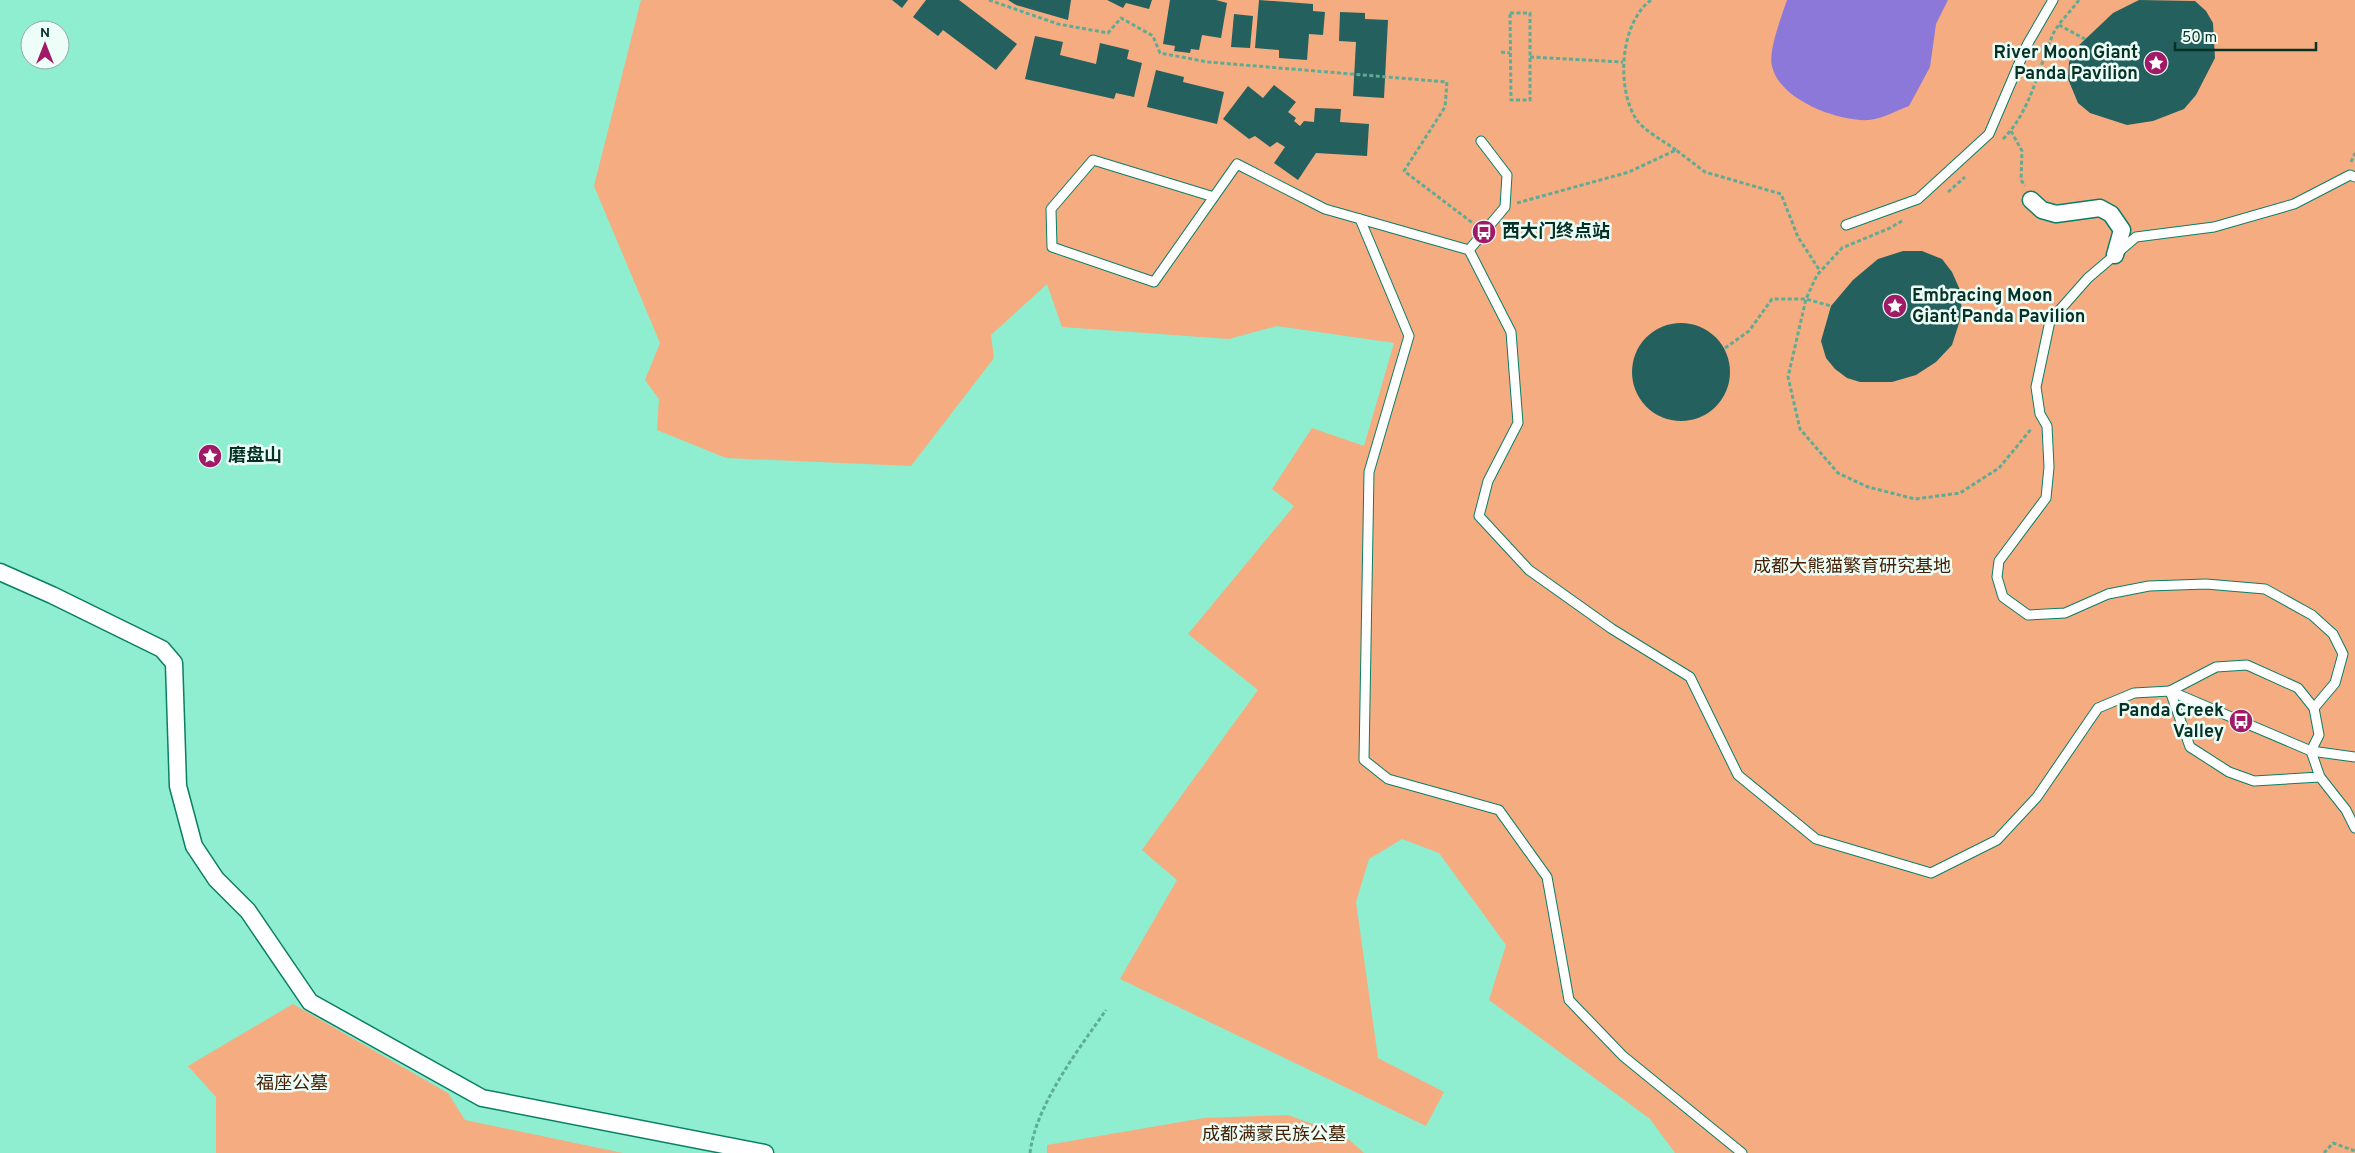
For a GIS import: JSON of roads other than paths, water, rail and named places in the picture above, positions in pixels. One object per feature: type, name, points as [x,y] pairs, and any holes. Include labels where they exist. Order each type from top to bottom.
[{"type":"street","points":[[2031,200],[2042,210],[2056,214],[2100,208],[2111,214],[2122,230],[2114,255]]},
{"type":"street","points":[[0,572],[52,595],[162,649],[174,663],[178,786],[194,846],[216,879],[248,911],[310,1002],[482,1098],[765,1153]]},
{"type":"lane","points":[[1846,224],[1918,199],[1989,134],[2027,45],[2053,0]]},
{"type":"lane","points":[[1468,250],[1505,207],[1507,176],[1481,140]]},
{"type":"lane","points":[[1214,196],[1093,160],[1051,210],[1052,247],[1154,282],[1214,196],[1236,164],[1325,210],[1468,250],[1512,332],[1518,423],[1488,482],[1479,516],[1529,570],[1612,629],[1690,678],[1738,775],[1816,839],[1931,873],[1998,840],[2037,797],[2098,708],[2134,693],[2170,691],[2216,667],[2247,666],[2298,688],[2314,708],[2319,735],[2312,751],[2320,777],[2346,810],[2355,828]]},
{"type":"lane","points":[[2314,708],[2335,683],[2343,654],[2333,634],[2312,615],[2265,589],[2206,584],[2148,586],[2108,594],[2065,613],[2028,615],[2003,597],[1997,577],[1998,561],[2046,498],[2049,467],[2047,426],[2040,414],[2036,388],[2050,321],[2088,278],[2136,237],[2214,227],[2294,204],[2350,176],[2355,177]]},
{"type":"lane","points":[[1360,219],[1409,336],[1369,472],[1364,760],[1388,779],[1499,810],[1547,877],[1568,1000],[1623,1056],[1742,1153]]},
{"type":"lane","points":[[2170,691],[2312,751],[2355,757]]},
{"type":"lane","points":[[2170,691],[2190,747],[2229,772],[2254,781],[2320,777]]},
{"type":"place","name":"River Moon Giant Panda Pavilion","points":[[2156,63]]},
{"type":"place","name":"西大门终点站","points":[[1484,232]]},
{"type":"place","name":"Embracing Moon Giant Panda Pavilion","points":[[1895,306]]},
{"type":"place","name":"磨盘山","points":[[210,456]]},
{"type":"place","name":"Panda Creek Valley","points":[[2241,721]]},
{"type":"park label","name":"成都大熊猫繁育研究基地","points":[[1852,567]]},
{"type":"park label","name":"福座公墓","points":[[292,1084]]},
{"type":"park label","name":"成都满蒙民族公墓","points":[[1274,1135]]}]
